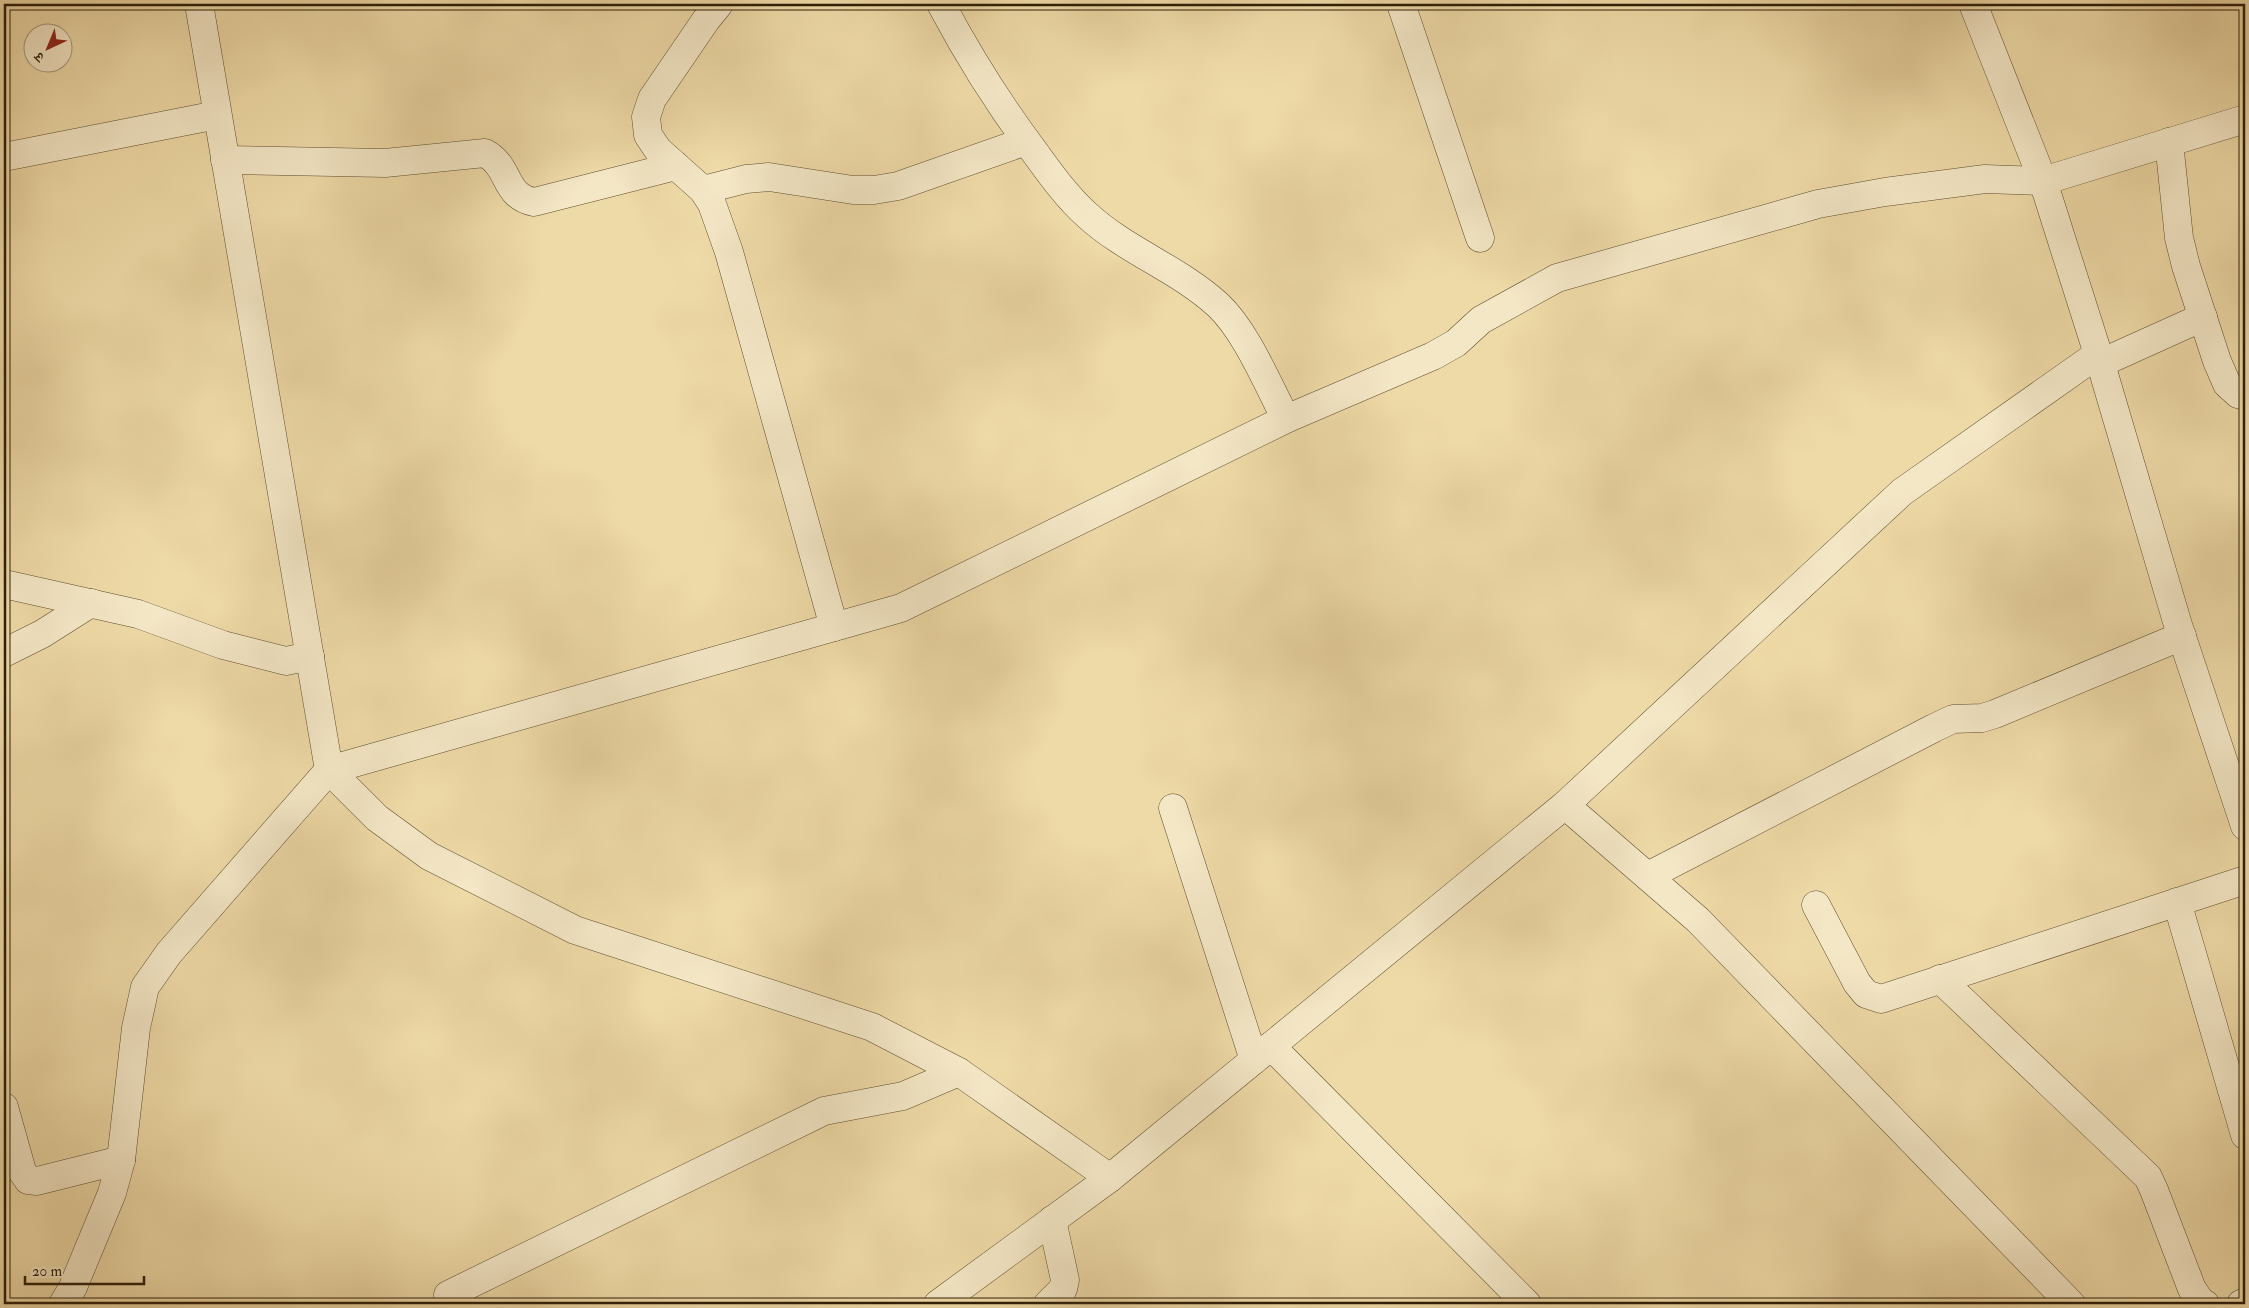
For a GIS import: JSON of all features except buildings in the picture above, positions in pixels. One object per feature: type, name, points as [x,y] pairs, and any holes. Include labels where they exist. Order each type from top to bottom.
[{"type":"street","points":[[199,4],[329,770],[377,818],[429,856],[575,930],[872,1028],[959,1072],[1110,1178]]},
{"type":"street","points":[[719,4],[652,99],[646,117],[648,135],[658,150],[703,190],[712,204],[729,252],[834,628]]},
{"type":"street","points":[[940,4],[980,73],[1026,141],[1068,197],[1110,233],[1203,292],[1220,307],[1236,328],[1255,360],[1286,419]]},
{"type":"street","points":[[1401,4],[1480,238]]},
{"type":"street","points":[[1973,4],[2043,181],[2099,358],[2182,636],[2245,826]]},
{"type":"street","points":[[4,157],[217,115]]},
{"type":"street","points":[[63,1304],[73,1287],[112,1193],[121,1160],[136,1028],[145,987],[169,953],[329,770],[901,608],[1286,419],[1433,356],[1456,343],[1481,320],[1558,278],[1818,204],[1885,192],[1985,179],[2043,181],[2245,119]]},
{"type":"street","points":[[703,190],[746,179],[769,177],[853,190],[874,190],[898,186],[1026,141]]},
{"type":"street","points":[[2168,142],[2180,238],[2186,266],[2217,361],[2227,384],[2238,394],[2245,396]]},
{"type":"street","points":[[225,160],[377,163],[485,153],[500,164],[515,194],[523,200],[534,202],[676,166]]},
{"type":"street","points":[[938,1304],[1110,1178],[1565,805],[1902,492],[2099,358],[2203,317]]},
{"type":"street","points":[[4,584],[138,614],[223,645],[286,661],[310,656]]},
{"type":"street","points":[[4,652],[42,634],[91,603]]},
{"type":"street","points":[[1648,876],[1953,719],[1982,718],[1995,714],[2182,636]]},
{"type":"street","points":[[1565,805],[1698,920],[2071,1304]]},
{"type":"street","points":[[1173,808],[1262,1053],[1527,1304]]},
{"type":"street","points":[[1816,905],[1857,983],[1866,994],[1881,999],[2245,880]]},
{"type":"street","points":[[2176,902],[2245,1135]]},
{"type":"street","points":[[1940,980],[2148,1177],[2192,1290],[2201,1302],[2205,1304]]},
{"type":"street","points":[[448,1295],[824,1111],[903,1096],[959,1072]]},
{"type":"street","points":[[4,1108],[22,1171],[28,1180],[37,1181],[121,1160]]},
{"type":"street","points":[[1048,1304],[1063,1289],[1065,1280],[1052,1220]]},
{"type":"street","points":[[2241,1304],[2245,1302]]}]
